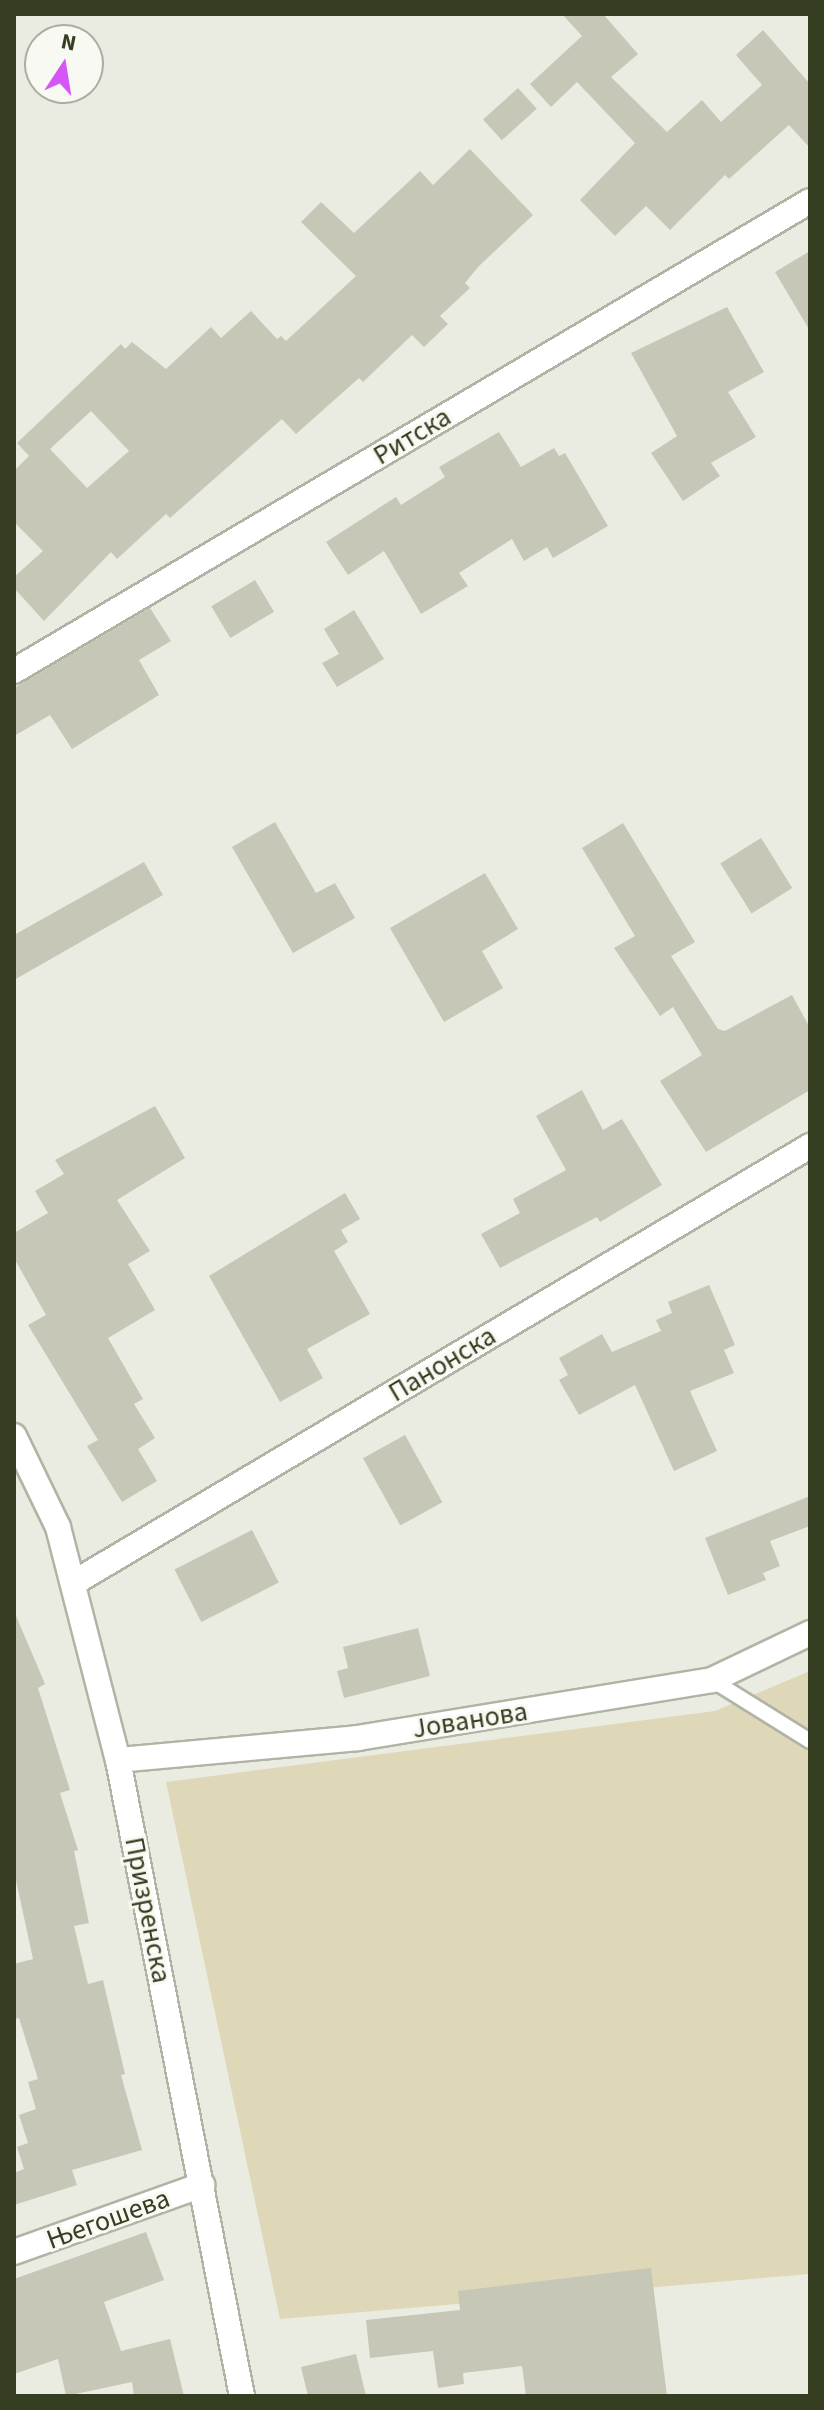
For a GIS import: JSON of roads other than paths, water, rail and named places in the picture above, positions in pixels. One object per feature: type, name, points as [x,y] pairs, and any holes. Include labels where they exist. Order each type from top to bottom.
[{"type":"street","name":"Ритска","points":[[14,671],[810,201]]},
{"type":"street","name":"Панонска","points":[[75,1582],[810,1146]]},
{"type":"street","name":"Призренска","points":[[14,1436],[58,1527],[75,1582],[118,1760],[242,2396]]},
{"type":"street","name":"Јованова","points":[[118,1760],[358,1738],[712,1680],[810,1633]]},
{"type":"street","name":"Његошева","points":[[14,2252],[202,2185]]},
{"type":"lane","points":[[712,1680],[810,1741]]}]
